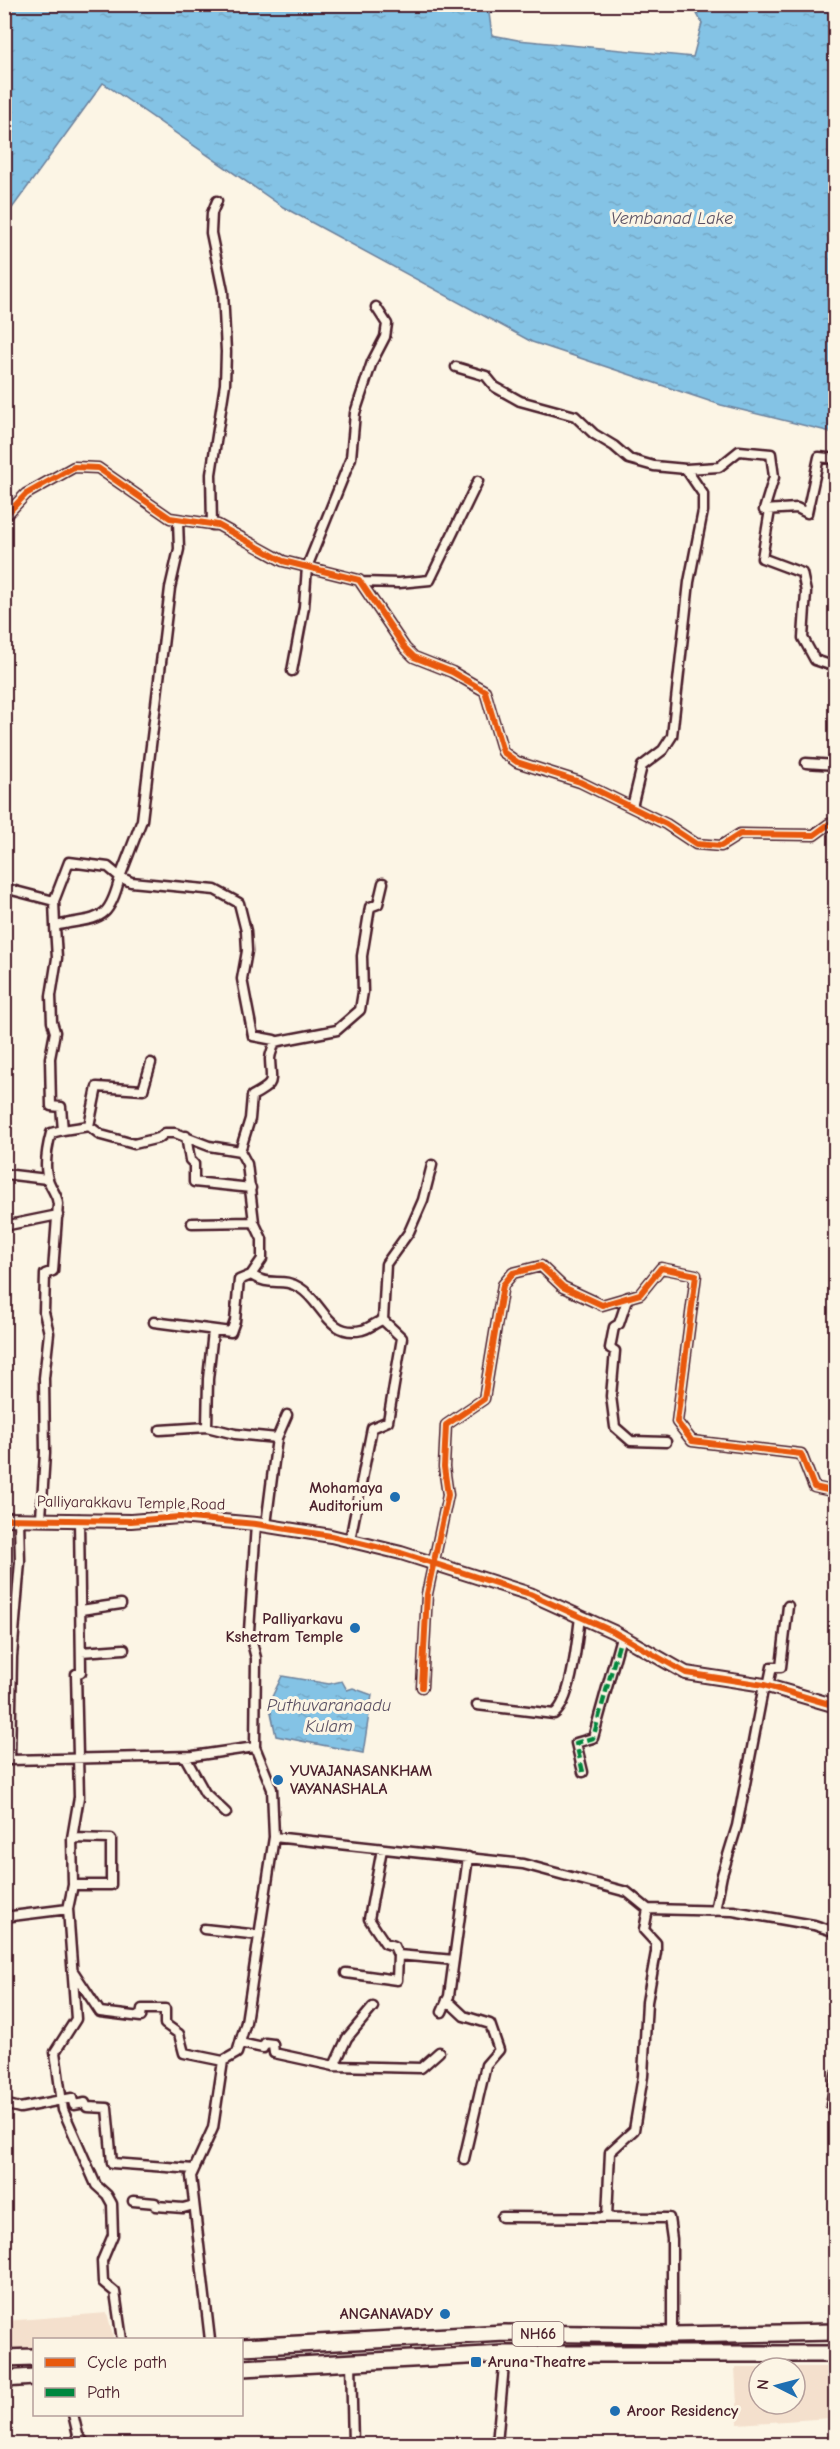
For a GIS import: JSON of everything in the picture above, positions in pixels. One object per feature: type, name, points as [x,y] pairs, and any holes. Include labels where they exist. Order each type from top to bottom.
[{"type":"highway","name":"NH66","points":[[243,2347],[505,2333],[672,2335],[836,2332]]},
{"type":"highway","points":[[505,2333],[505,2354]]},
{"type":"highway","name":"NH66","points":[[243,2368],[505,2354],[836,2355]]},
{"type":"highway","points":[[4,2358],[33,2357]]},
{"type":"highway","points":[[4,2379],[33,2377]]},
{"type":"street","points":[[212,525],[210,474],[225,384],[226,352],[223,291],[211,232],[212,213],[218,201]]},
{"type":"street","points":[[292,670],[307,567],[351,458],[355,413],[372,362],[385,337],[387,324],[376,308]]},
{"type":"street","points":[[456,367],[486,376],[495,387],[520,401],[575,416],[594,434],[614,446],[629,459],[654,466],[686,469],[719,467],[739,452],[771,454],[774,477],[765,510],[797,508],[807,513],[819,457],[836,459]]},
{"type":"street","points":[[4,517],[26,494],[74,467],[98,468],[170,518],[218,525],[283,561],[361,582],[399,583],[430,580],[478,481]]},
{"type":"street","points":[[632,807],[642,766],[663,750],[672,736],[676,715],[689,582],[703,511],[703,494],[686,469]]},
{"type":"street","points":[[770,510],[762,558],[802,573],[806,592],[803,638],[815,660],[836,667]]},
{"type":"street","points":[[55,926],[104,915],[113,904],[120,877],[142,820],[170,588],[179,549],[178,520]]},
{"type":"street","points":[[361,582],[405,648],[414,657],[452,672],[485,691],[503,752],[517,762],[580,782],[666,824],[696,844],[721,846],[740,834],[814,835],[829,824],[836,828]]},
{"type":"street","points":[[806,763],[836,765]]},
{"type":"street","points":[[63,1130],[61,1107],[51,1106],[50,1058],[55,1032],[52,1022],[51,996],[56,975],[54,901],[69,862],[108,867],[120,877],[131,882],[215,890],[239,903],[246,930],[247,951],[242,979],[253,1036],[274,1040],[274,1042],[338,1030],[360,1010],[363,992],[362,956],[370,907],[378,904],[383,883]]},
{"type":"street","points":[[4,888],[54,901]]},
{"type":"street","points":[[154,1322],[231,1332],[235,1321],[239,1280],[251,1275],[262,1259],[262,1239],[254,1222],[247,1164],[240,1151],[250,1119],[252,1096],[267,1090],[270,1085],[273,1066],[270,1059],[274,1042]]},
{"type":"street","points":[[89,1126],[97,1087],[142,1090],[151,1063]]},
{"type":"street","points":[[41,1518],[45,1453],[44,1378],[49,1333],[44,1312],[45,1274],[53,1271],[58,1215],[57,1194],[47,1179],[47,1149],[51,1133],[89,1126],[101,1135],[134,1144],[159,1138],[165,1133],[186,1136],[209,1146],[240,1151]]},
{"type":"street","points":[[186,1136],[190,1160],[194,1164],[194,1182],[251,1188]]},
{"type":"street","points":[[350,1540],[372,1428],[388,1421],[402,1338],[383,1320],[386,1264],[410,1232],[423,1200],[432,1165]]},
{"type":"street","points":[[4,1174],[47,1179]]},
{"type":"street","points":[[4,1226],[58,1215]]},
{"type":"street","points":[[192,1223],[254,1222]]},
{"type":"street","points":[[422,1687],[427,1594],[435,1565],[439,1532],[448,1495],[444,1467],[446,1425],[484,1399],[503,1285],[513,1273],[541,1266],[563,1287],[602,1305],[640,1294],[661,1268],[696,1275],[677,1422],[692,1441],[801,1454],[814,1487],[836,1492]]},
{"type":"street","points":[[251,1275],[265,1283],[283,1281],[301,1288],[334,1326],[344,1331],[363,1330],[383,1320]]},
{"type":"street","points":[[628,1297],[618,1324],[614,1328],[610,1348],[615,1351],[610,1396],[615,1427],[631,1441],[666,1442]]},
{"type":"street","points":[[207,1427],[207,1379],[213,1331]]},
{"type":"street","points":[[73,1971],[100,2012],[141,2017],[142,2008],[165,2009],[165,2024],[179,2034],[184,2052],[223,2061],[237,2053],[274,1837],[272,1789],[255,1747],[256,1658],[249,1631],[261,1525],[277,1438],[287,1414]]},
{"type":"street","points":[[160,1430],[207,1427],[235,1434],[277,1438]]},
{"type":"street","name":"Palliyarakkavu Temple Road","points":[[4,1518],[131,1521],[179,1517],[261,1525],[350,1540],[401,1553],[530,1594],[621,1636],[686,1673],[766,1685],[836,1706]]},
{"type":"street","points":[[19,1518],[20,1562],[7,1757],[185,1756],[255,1747]]},
{"type":"street","points":[[79,1519],[81,1672],[76,1674],[76,1758],[79,1797],[72,1838],[73,1885],[68,1909],[76,2019],[55,2052],[63,2110],[96,2185],[107,2195],[112,2204],[113,2235],[102,2261],[103,2282],[115,2292],[122,2338]]},
{"type":"street","points":[[81,1610],[121,1604]]},
{"type":"street","points":[[716,1911],[723,1875],[737,1826],[766,1685],[772,1667],[780,1667],[788,1606]]},
{"type":"street","points":[[477,1705],[554,1714],[560,1709],[573,1663],[580,1617]]},
{"type":"street","points":[[583,1772],[576,1743],[593,1738],[621,1636]]},
{"type":"street","points":[[81,1652],[124,1649]]},
{"type":"street","points":[[185,1756],[205,1793],[226,1813]]},
{"type":"street","points":[[274,1837],[524,1864],[627,1892],[648,1909],[733,1911],[814,1925],[836,1932]]},
{"type":"street","points":[[72,1838],[111,1839],[111,1885],[73,1885]]},
{"type":"street","points":[[346,1973],[397,1980],[398,1955],[394,1947],[385,1943],[369,1919],[382,1849]]},
{"type":"street","points":[[442,2012],[447,2000],[454,1960],[468,1857]]},
{"type":"street","points":[[4,1917],[68,1909]]},
{"type":"street","points":[[607,2217],[610,2152],[634,2130],[642,2076],[647,2002],[656,1952],[656,1943],[644,1930],[648,1909]]},
{"type":"street","points":[[204,1929],[259,1935]]},
{"type":"street","points":[[398,1955],[454,1960]]},
{"type":"street","points":[[447,2000],[464,2016],[490,2024],[498,2050],[486,2065],[464,2159]]},
{"type":"street","points":[[334,2066],[347,2038],[374,2007]]},
{"type":"street","points":[[240,2043],[263,2048],[265,2043],[273,2044],[274,2053],[334,2066],[421,2068],[440,2052]]},
{"type":"street","points":[[210,2338],[191,2176],[213,2128],[223,2061]]},
{"type":"street","points":[[831,2105],[836,2075]]},
{"type":"street","points":[[4,2104],[20,2108],[72,2098],[74,2105],[84,2103],[87,2107],[107,2108],[112,2163],[194,2169]]},
{"type":"street","points":[[133,2201],[155,2203],[156,2206],[165,2207],[194,2205]]},
{"type":"street","points":[[502,2217],[669,2218],[672,2240],[672,2335]]},
{"type":"street","points":[[498,2445],[505,2354]]},
{"type":"street","points":[[351,2362],[352,2445]]},
{"type":"street","points":[[73,2416],[78,2435],[85,2445]]},
{"type":"street","points":[[836,2438],[836,2445]]},
{"type":"shaded area","points":[[107,2313],[114,2338],[33,2338],[33,2352],[5,2353],[5,2321]]},
{"type":"shaded area","points":[[735,2367],[747,2367],[747,2416],[807,2416],[807,2367],[830,2367],[831,2418],[738,2424]]},
{"type":"water","name":"Vembanad Lake","points":[[4,5],[517,5],[489,13],[492,35],[518,40],[693,57],[702,23],[692,5],[835,5],[835,433],[721,405],[532,342],[283,207],[103,83],[5,218]]},
{"type":"water","name":"Puthuvaranaadu Kulam","points":[[282,1676],[329,1684],[342,1681],[347,1690],[353,1688],[372,1695],[363,1753],[276,1736],[269,1703]]},
{"type":"marked path","points":[[583,1772],[576,1743],[593,1738],[621,1637]]},
{"type":"cycle path","points":[[4,517],[26,494],[74,467],[98,468],[170,518],[218,525],[283,561],[359,580],[405,648],[414,657],[452,672],[485,691],[503,752],[517,762],[580,782],[666,824],[696,844],[721,846],[740,834],[814,835],[829,824],[836,828]]},
{"type":"cycle path","points":[[422,1687],[427,1594],[448,1495],[444,1467],[446,1425],[484,1399],[503,1285],[513,1273],[541,1266],[563,1287],[602,1305],[640,1294],[661,1268],[696,1275],[677,1422],[692,1441],[801,1454],[814,1487],[836,1492]]},
{"type":"cycle path","points":[[4,1519],[131,1521],[179,1517],[256,1524],[331,1536],[401,1553],[530,1594],[614,1632],[686,1673],[764,1685],[836,1706]]},
{"type":"place","name":"Mohamaya Auditorium","points":[[395,1497]]},
{"type":"place","name":"Palliyarkavu Kshetram Temple","points":[[355,1628]]},
{"type":"place","name":"YUVAJANASANKHAM VAYANASHALA","points":[[278,1780]]},
{"type":"place","name":"ANGANAVADY","points":[[445,2314]]},
{"type":"place","name":"Aruna Theatre","points":[[476,2362]]},
{"type":"place","name":"Aroor Residency","points":[[615,2411]]}]
